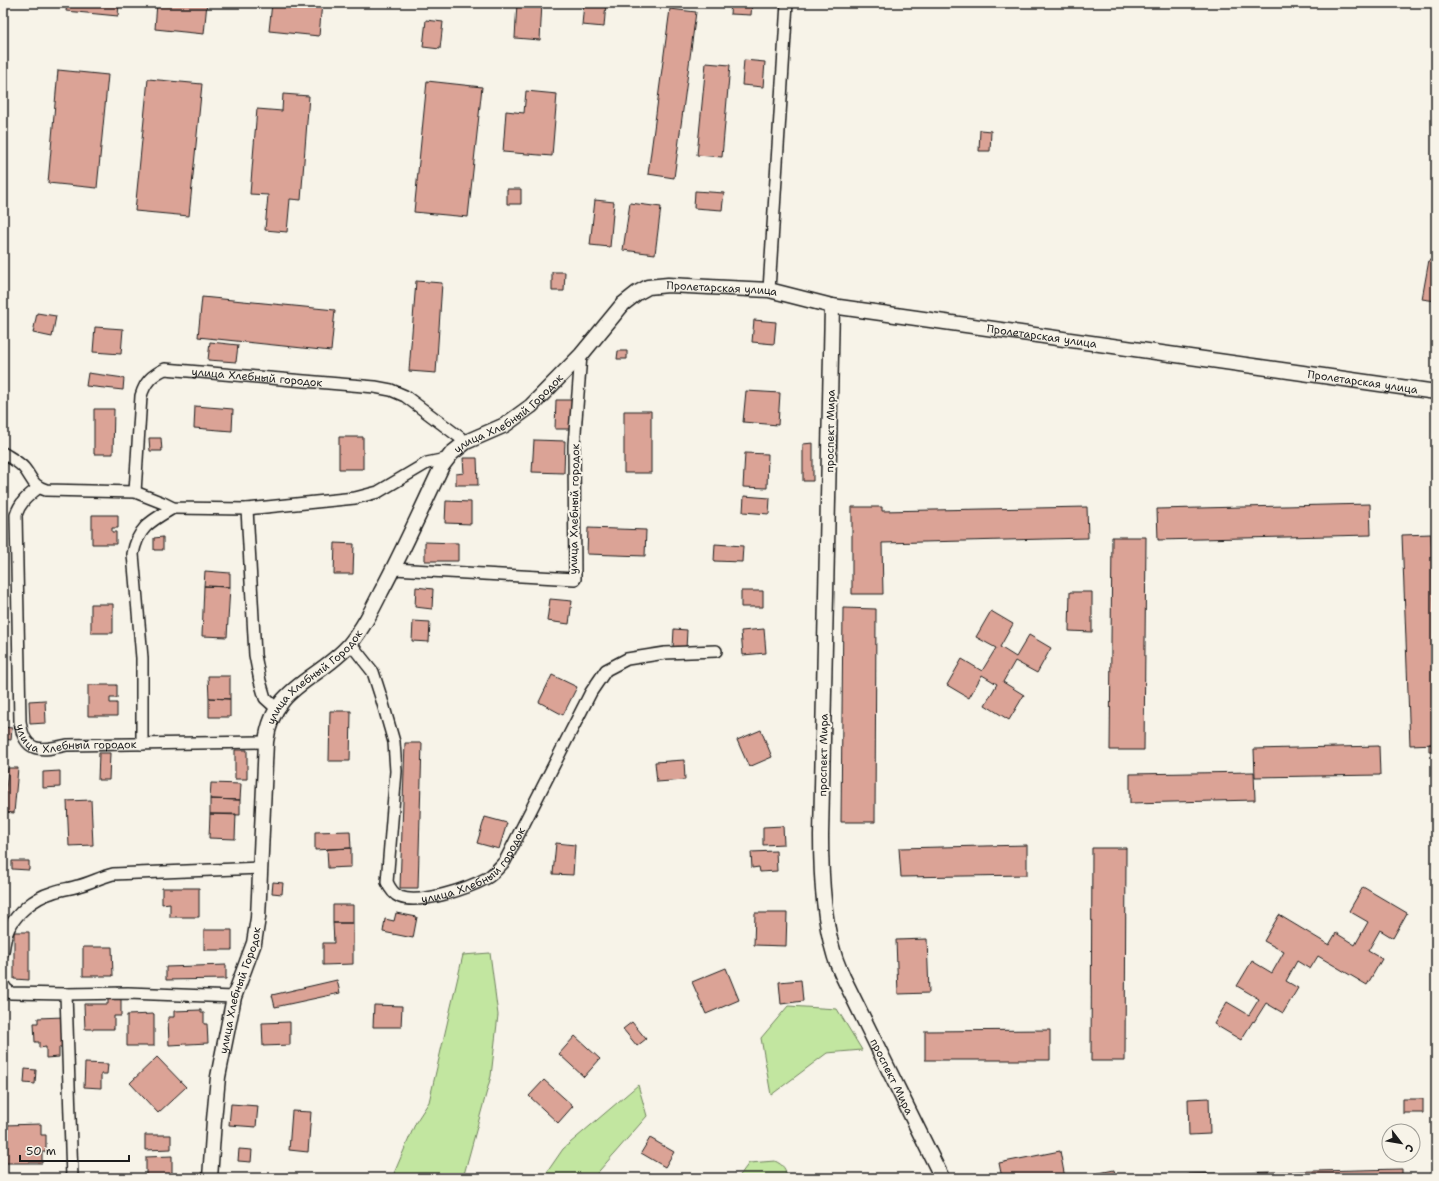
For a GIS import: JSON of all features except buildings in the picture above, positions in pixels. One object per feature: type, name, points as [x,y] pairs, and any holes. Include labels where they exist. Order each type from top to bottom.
[{"type":"street","points":[[769,290],[788,3]]},
{"type":"street","name":"Пролетарская улица","points":[[648,287],[668,285],[769,290],[832,306],[1436,392]]},
{"type":"street","name":"улица Хлебный Городок","points":[[210,1178],[218,1077],[234,997],[254,943],[258,918],[266,742],[269,725],[276,708],[292,690],[340,654],[350,643],[368,617],[394,569],[446,460],[466,442],[494,431],[519,416],[531,406],[581,356],[624,304],[637,293],[648,287]]},
{"type":"street","name":"проспект Мира","points":[[832,306],[821,836],[821,869],[825,903],[834,954],[843,977],[942,1178]]},
{"type":"street","name":"улица Хлебный городок","points":[[394,569],[575,579],[574,445],[581,356]]},
{"type":"street","name":"улица Хлебный городок","points":[[135,492],[140,396],[143,387],[148,380],[156,373],[165,369],[375,386],[391,390],[405,396],[466,442]]},
{"type":"street","points":[[3,453],[24,467],[33,483],[38,488]]},
{"type":"street","name":"улица Хлебный городок","points":[[266,742],[67,745],[47,750],[36,749],[29,744],[24,737],[20,721],[16,514],[24,499],[38,488],[46,490],[135,492],[173,508],[247,509],[355,498],[378,492],[427,463],[446,460]]},
{"type":"street","name":"улица Хлебный городок","points":[[142,744],[142,658],[133,554],[135,544],[144,528],[173,508]]},
{"type":"street","name":"улица Хлебный городок","points":[[247,509],[255,655],[265,698],[276,708]]},
{"type":"street","name":"улица Хлебный городок","points":[[350,643],[372,672],[394,742],[396,771],[387,882],[394,894],[401,898],[408,899],[434,897],[469,886],[487,878],[505,861],[591,692],[606,670],[627,659],[665,653],[716,651]]},
{"type":"street","points":[[3,952],[5,938],[9,928],[20,913],[42,896],[52,892],[79,886],[100,877],[113,874],[261,868]]},
{"type":"street","name":"улица Хлебный городок","points":[[3,984],[11,993],[128,993],[234,997]]},
{"type":"street","points":[[66,994],[72,1178]]},
{"type":"green space","points":[[490,953],[498,1015],[491,1076],[463,1178],[392,1178],[416,1122],[429,1102],[463,955]]},
{"type":"green space","points":[[788,1006],[837,1009],[862,1050],[827,1053],[771,1095],[761,1038]]},
{"type":"green space","points":[[638,1085],[647,1116],[593,1178],[543,1178],[563,1149]]},
{"type":"green space","points":[[775,1161],[784,1168],[786,1178],[738,1178],[749,1163]]}]
